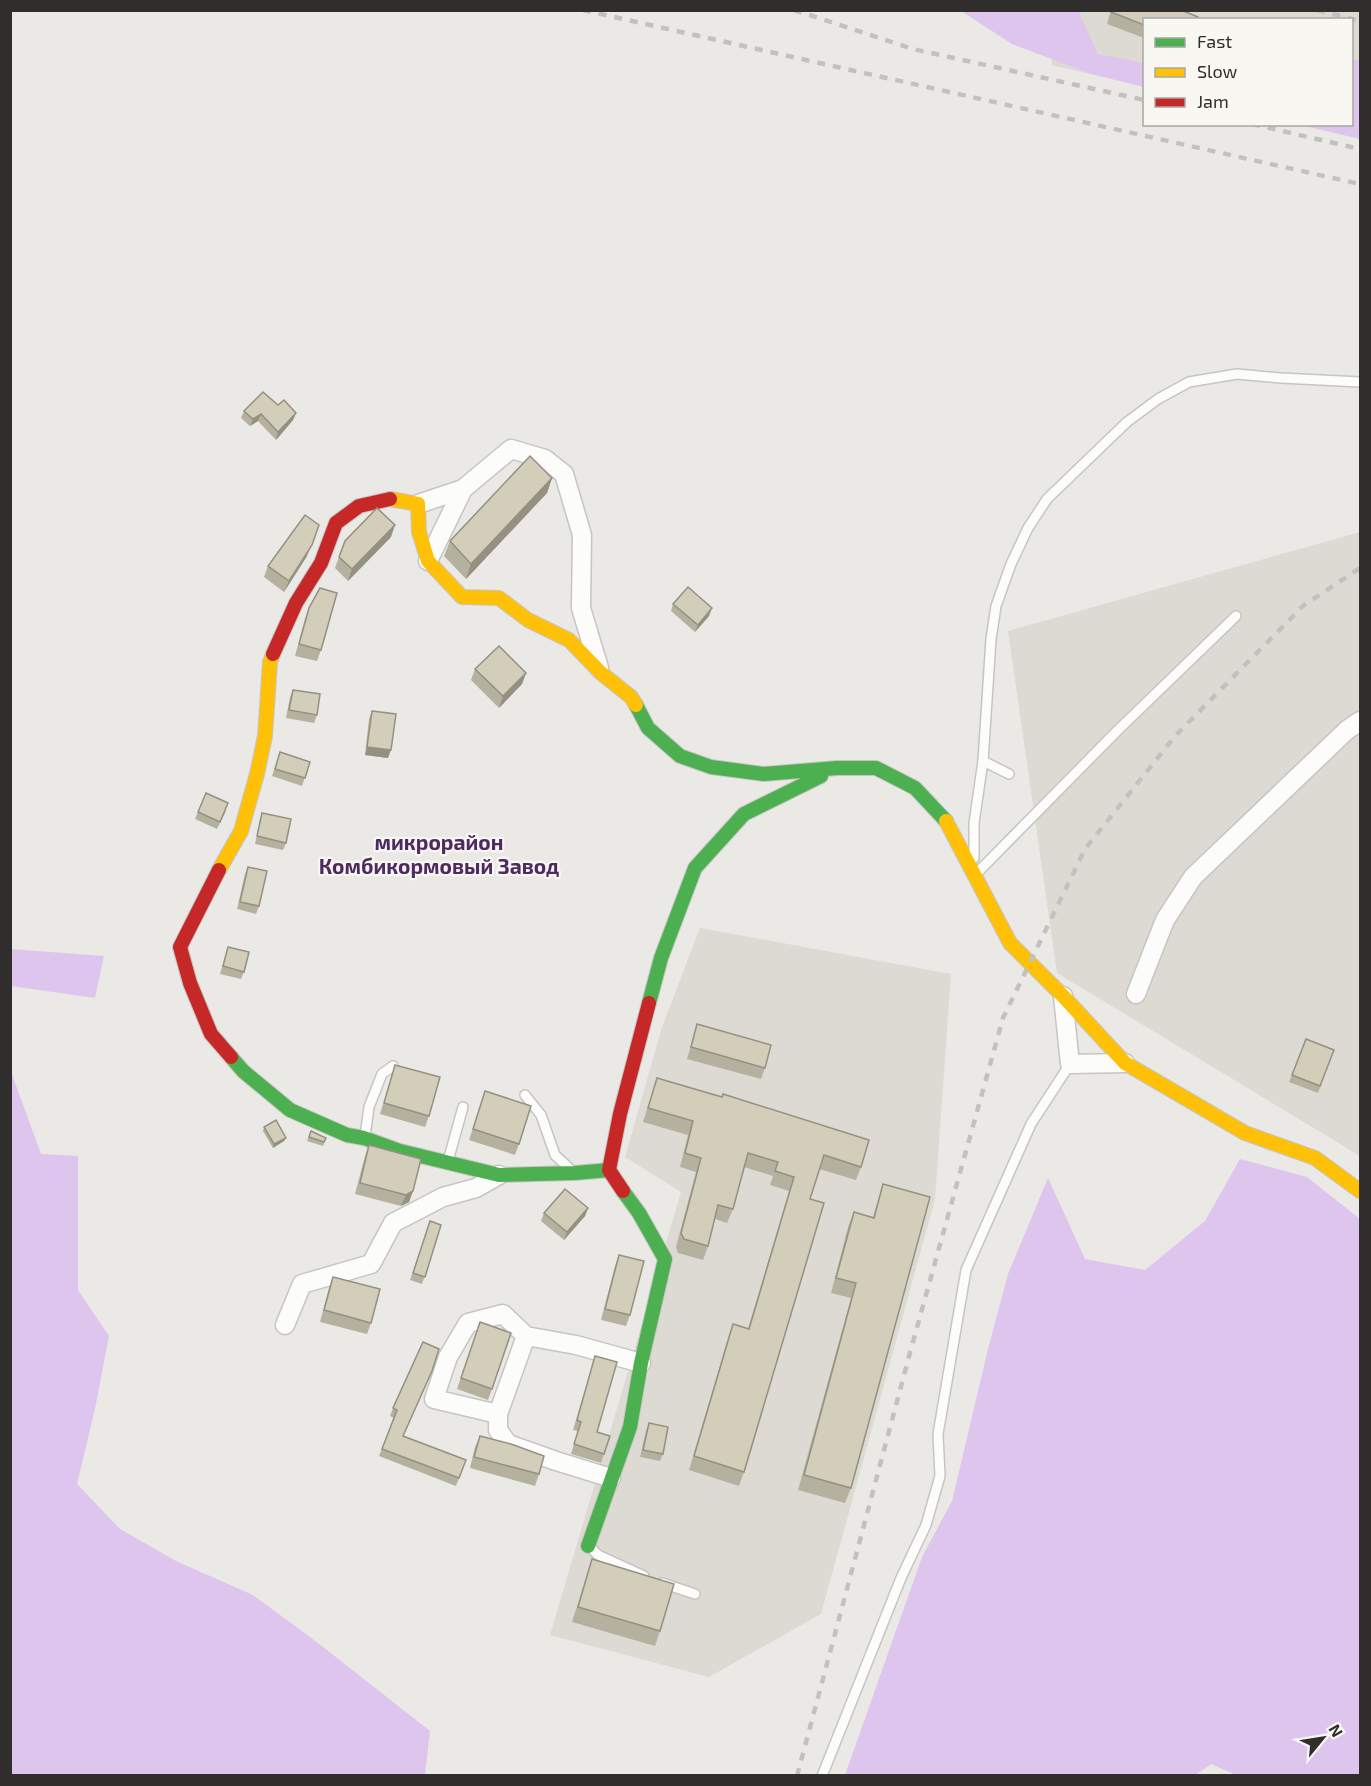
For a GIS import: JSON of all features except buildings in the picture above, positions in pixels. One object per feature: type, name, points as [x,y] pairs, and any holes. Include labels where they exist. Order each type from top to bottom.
[{"type":"street","points":[[601,673],[581,608],[582,535],[564,474],[545,459],[511,449],[463,489],[418,504],[387,498],[359,506],[336,523],[321,563],[296,603],[270,662],[265,736],[242,831],[212,883],[180,947],[190,983],[211,1034],[243,1071],[290,1110],[347,1135],[499,1175],[609,1170]]},
{"type":"street","points":[[428,561],[463,489]]},
{"type":"street","points":[[418,504],[419,532],[428,561],[462,597],[499,598],[528,620],[569,640],[601,673],[631,697],[648,728],[680,756],[711,767],[764,774],[837,768],[876,768],[915,788],[962,823],[975,876],[1010,943],[1125,1063],[1245,1133],[1315,1158],[1360,1191]]},
{"type":"street","points":[[1136,994],[1165,920],[1193,878],[1360,720]]},
{"type":"street","points":[[588,1546],[630,1427],[641,1363],[665,1259],[639,1213],[609,1170],[620,1114],[660,958],[695,868],[744,814],[837,768]]},
{"type":"street","points":[[1063,996],[1070,1064],[1125,1063]]},
{"type":"street","points":[[285,1325],[302,1284],[371,1264],[393,1223],[443,1197],[476,1188],[499,1175]]},
{"type":"street","points":[[498,1414],[434,1399],[448,1357],[468,1323],[503,1314],[526,1336],[576,1345],[641,1363]]},
{"type":"street","points":[[526,1336],[498,1414],[498,1430],[508,1444],[611,1478]]},
{"type":"lane","points":[[975,876],[962,823],[983,761],[991,639],[996,606],[1011,564],[1028,528],[1047,499],[1126,422],[1158,399],[1189,382],[1237,374],[1360,382]]},
{"type":"lane","points":[[975,876],[1117,732],[1236,616]]},
{"type":"lane","points":[[983,761],[1009,774]]},
{"type":"lane","points":[[822,1776],[901,1578],[926,1525],[940,1476],[938,1434],[966,1270],[1031,1124],[1070,1064]]},
{"type":"lane","points":[[364,1138],[369,1107],[382,1074],[393,1066]]},
{"type":"lane","points":[[525,1095],[541,1115],[555,1155],[575,1173]]},
{"type":"lane","points":[[448,1161],[463,1107]]},
{"type":"lane","points":[[588,1546],[598,1555],[643,1576],[695,1594]]},
{"type":"shaded area","points":[[961,11],[1082,11],[1080,15],[1098,54],[1143,63],[1143,87],[1091,74],[1012,44]]},
{"type":"shaded area","points":[[1066,11],[1360,11],[1360,131],[1353,125],[1353,18],[1143,18],[1143,86],[1051,65]]},
{"type":"shaded area","points":[[1353,59],[1360,60],[1360,139],[1304,126],[1353,126]]},
{"type":"shaded area","points":[[1360,532],[1360,1156],[1057,973],[1008,631]]},
{"type":"shaded area","points":[[700,928],[951,974],[935,1199],[821,1614],[709,1677],[550,1635],[681,1192],[625,1157],[662,1027]]},
{"type":"shaded area","points":[[10,949],[104,956],[95,998],[11,986]]},
{"type":"shaded area","points":[[10,1069],[41,1154],[78,1156],[78,1290],[109,1336],[77,1484],[120,1529],[176,1561],[253,1595],[430,1731],[425,1775],[11,1775]]},
{"type":"shaded area","points":[[1240,1159],[1307,1177],[1360,1219],[1360,1775],[1236,1775],[1211,1764],[1194,1776],[845,1775],[922,1557],[952,1501],[1008,1274],[1048,1178],[1085,1259],[1145,1270],[1205,1221]]},
{"type":"railway","points":[[583,10],[1360,184]]},
{"type":"railway","points":[[794,10],[913,49],[1143,100]]},
{"type":"railway","points":[[1317,10],[1348,18]]},
{"type":"railway","points":[[1353,19],[1360,21]]},
{"type":"railway","points":[[1261,126],[1360,149]]},
{"type":"railway","points":[[797,1776],[911,1349],[1003,1018],[1085,849],[1176,735],[1303,606],[1360,568]]},
{"type":"traffic: fast","points":[[636,705],[648,728],[680,756],[711,767],[764,774],[837,768],[876,768],[915,788],[946,821]]},
{"type":"traffic: fast","points":[[649,1003],[661,958],[695,868],[744,814],[821,776]]},
{"type":"traffic: fast","points":[[231,1057],[243,1071],[290,1110],[347,1135],[364,1138],[400,1151],[499,1175],[609,1170]]},
{"type":"traffic: fast","points":[[588,1546],[630,1427],[641,1363],[665,1259],[639,1213],[623,1191]]},
{"type":"traffic: slow","points":[[390,499],[418,504],[419,532],[428,561],[462,597],[499,598],[528,620],[569,640],[601,673],[631,697],[636,705]]},
{"type":"traffic: slow","points":[[219,870],[241,831],[257,774],[265,736],[270,662],[273,654]]},
{"type":"traffic: slow","points":[[946,821],[1010,943],[1125,1063],[1245,1133],[1315,1158],[1360,1191]]},
{"type":"traffic: jam","points":[[273,654],[296,603],[321,563],[336,523],[359,506],[390,499]]},
{"type":"traffic: jam","points":[[219,870],[180,947],[190,983],[211,1034],[231,1057]]},
{"type":"traffic: jam","points":[[623,1191],[609,1170],[620,1114],[649,1003]]},
{"type":"district","name":"микрорайон Комбикормовый Завод","points":[[439,855]]}]
